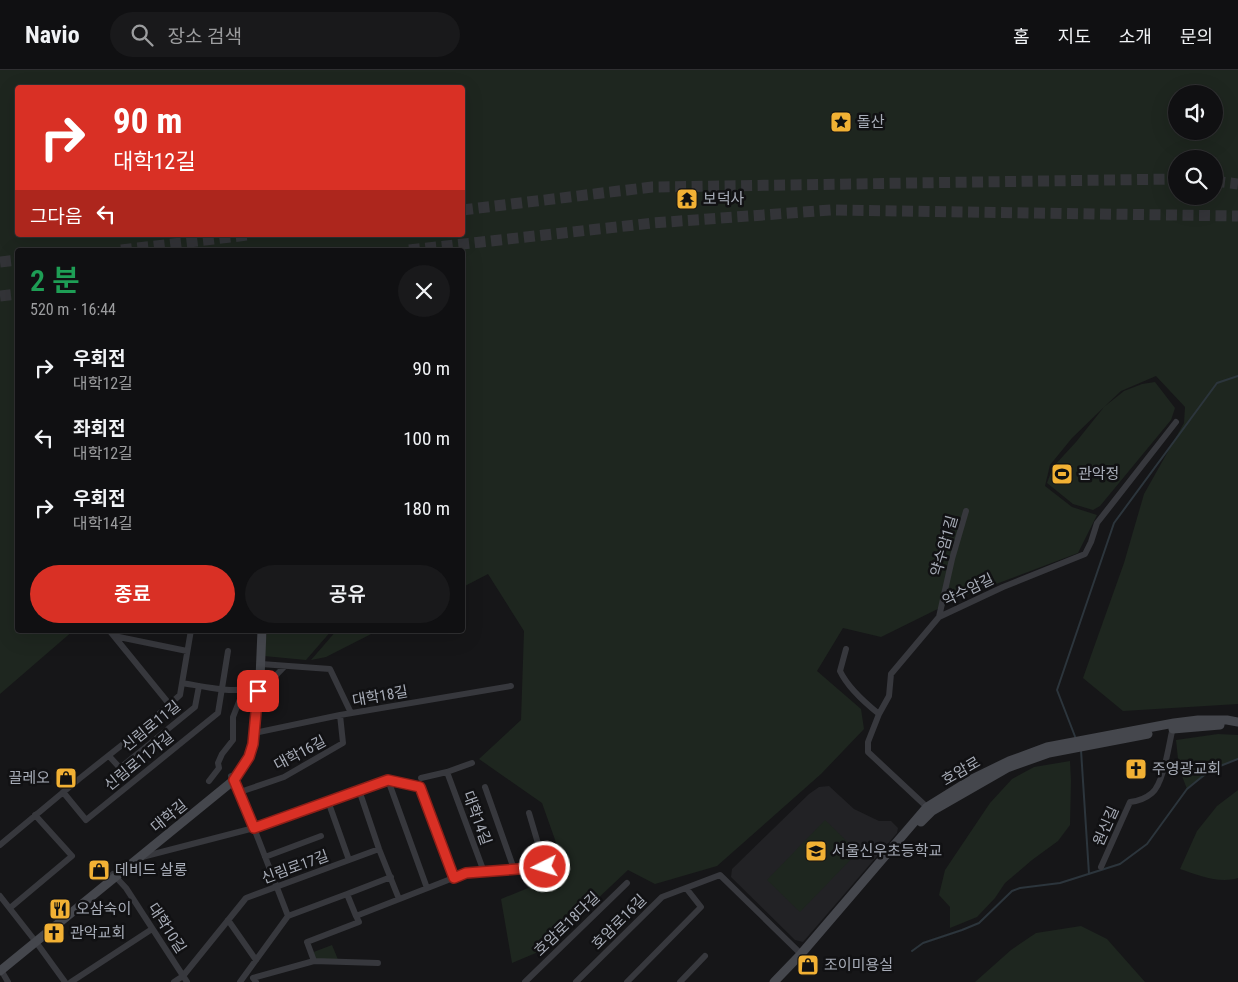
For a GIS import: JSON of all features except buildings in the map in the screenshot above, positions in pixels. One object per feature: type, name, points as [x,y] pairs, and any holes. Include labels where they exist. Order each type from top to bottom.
[{"type":"main road","points":[[257,633],[257,676]]},
{"type":"main road","name":"대학길","points":[[0,969],[114,876],[141,857],[232,778],[249,757],[254,733],[262,633]]},
{"type":"main road","points":[[114,876],[232,778],[249,742],[256,697]]},
{"type":"main road","name":"호암로","points":[[774,982],[929,810],[972,779],[1009,761],[1046,747],[1173,726],[1198,720],[1238,722]]},
{"type":"main road","points":[[781,982],[929,810],[1007,768],[1049,753],[1173,726],[1226,725],[1238,727]]},
{"type":"street","name":"약수암길","points":[[929,810],[868,752],[868,742],[879,714],[889,696],[891,674],[940,618],[1003,586],[1085,554],[1097,523],[1176,422]]},
{"type":"street","name":"약수암1길","points":[[940,618],[952,559],[966,511]]},
{"type":"street","name":"신림로11길","points":[[111,633],[187,651]]},
{"type":"street","name":"신림로11길","points":[[111,633],[170,705]]},
{"type":"street","name":"신림로11길","points":[[0,845],[180,695],[190,633]]},
{"type":"street","points":[[846,649],[840,671],[844,679],[863,701],[879,714]]},
{"type":"street","points":[[221,690],[228,651]]},
{"type":"street","points":[[260,664],[330,670],[350,713]]},
{"type":"street","points":[[256,697],[284,666]]},
{"type":"street","points":[[209,781],[219,768],[218,763],[222,754],[234,740],[233,717],[244,690],[252,684],[257,676]]},
{"type":"street","points":[[182,684],[221,690],[244,690]]},
{"type":"street","name":"신림로11길","points":[[109,756],[120,768],[195,707],[200,686]]},
{"type":"street","name":"대학18길","points":[[254,733],[350,713],[511,686]]},
{"type":"street","name":"신림로11가길","points":[[63,792],[86,820],[218,713],[221,690]]},
{"type":"street","name":"대학16길","points":[[240,792],[284,777],[343,743],[340,715]]},
{"type":"street","name":"원신길","points":[[1101,868],[1130,802],[1141,800],[1153,793],[1159,784],[1173,726]]},
{"type":"street","points":[[421,778],[447,772],[472,763]]},
{"type":"street","name":"대학14길","points":[[447,772],[484,872]]},
{"type":"street","points":[[232,778],[240,792],[288,916]]},
{"type":"street","points":[[141,857],[254,828],[388,780],[420,787],[454,878]]},
{"type":"street","points":[[388,780],[428,888]]},
{"type":"street","name":"대학14길","points":[[485,787],[514,869]]},
{"type":"street","points":[[359,790],[379,849],[399,899]]},
{"type":"street","points":[[328,801],[349,860]]},
{"type":"street","points":[[356,916],[466,873],[545,867],[529,813]]},
{"type":"street","points":[[10,908],[72,856],[35,815]]},
{"type":"street","points":[[265,857],[321,836]]},
{"type":"street","name":"신림로17길","points":[[174,982],[182,976],[246,898],[379,849]]},
{"type":"street","name":"호암로16길","points":[[576,982],[662,897],[720,875],[801,954]]},
{"type":"street","name":"대학10길","points":[[114,876],[126,888],[187,982]]},
{"type":"street","points":[[240,982],[288,916],[391,878]]},
{"type":"street","name":"호암로18다길","points":[[525,982],[626,883]]},
{"type":"street","points":[[627,982],[701,907],[686,888]]},
{"type":"street","points":[[314,961],[307,942],[359,922],[347,894]]},
{"type":"street","points":[[0,896],[65,982]]},
{"type":"street","points":[[228,920],[256,960]]},
{"type":"street","points":[[70,982],[152,929]]},
{"type":"street","points":[[680,982],[705,956]]},
{"type":"street","points":[[248,970],[255,980],[314,961],[378,963]]},
{"type":"street","points":[[0,969],[8,982]]},
{"type":"shaded area","points":[[0,70],[1238,70],[1238,704],[1123,711],[1083,678],[1124,563],[1144,494],[1184,423],[1185,407],[1156,376],[1121,391],[1072,438],[1050,465],[1045,486],[1072,507],[1097,515],[1078,553],[964,596],[881,637],[843,628],[817,671],[861,709],[864,729],[821,774],[717,866],[655,884],[628,870],[543,950],[512,963],[501,899],[550,879],[559,851],[542,803],[479,759],[521,720],[524,631],[488,574],[465,586],[465,248],[15,248],[15,633],[71,633],[0,694]]},
{"type":"shaded area","points":[[1155,382],[1175,408],[1171,420],[1100,506],[1093,510],[1073,504],[1047,483],[1053,467],[1104,407],[1124,391],[1142,384]]},
{"type":"shaded area","points":[[267,633],[329,633],[306,660],[264,656]]},
{"type":"shaded area","points":[[334,633],[373,633],[326,657],[311,660]]},
{"type":"shaded area","points":[[1218,734],[1238,735],[1238,759],[1211,772],[1187,789],[1179,768],[1176,740]]},
{"type":"shaded area","points":[[1070,761],[1070,825],[1058,841],[1005,883],[995,898],[977,917],[950,928],[950,907],[939,895],[945,870],[990,803],[1012,779],[1034,767]]},
{"type":"shaded area","name":"서울신우초등학교","points":[[829,786],[854,809],[879,821],[891,821],[898,828],[897,833],[803,942],[795,940],[731,877],[732,869],[809,794],[819,787]]},
{"type":"shaded area","points":[[1238,790],[1238,878],[1231,880],[1216,879],[1180,869],[1197,831],[1217,806]]},
{"type":"shaded area","points":[[825,820],[858,852],[800,912],[767,880]]},
{"type":"shaded area","points":[[1081,926],[1107,939],[1145,982],[975,982],[1011,950],[1036,933]]},
{"type":"shaded area","points":[[332,945],[339,962],[314,961],[311,953]]},
{"type":"waterway","points":[[1076,739],[1057,690],[1114,523],[1217,383],[1238,376]]},
{"type":"waterway","points":[[1081,750],[1089,874]]},
{"type":"waterway","points":[[912,951],[923,943],[979,923],[1012,891],[1020,888],[1060,883],[1120,864],[1147,844],[1187,789],[1203,776],[1220,766],[1238,759]]},
{"type":"tunnel","points":[[465,210],[652,187],[1168,179]]},
{"type":"tunnel","points":[[1223,182],[1238,184]]},
{"type":"tunnel","points":[[427,248],[653,223],[831,210],[1238,216]]},
{"type":"tunnel","points":[[138,248],[231,237]]},
{"type":"tunnel","points":[[0,262],[15,260]]},
{"type":"tunnel","points":[[0,296],[15,294]]},
{"type":"place","name":"돌산","points":[[841,122]]},
{"type":"place","name":"보덕사","points":[[687,199]]},
{"type":"place","name":"관악정","points":[[1062,474]]},
{"type":"place","name":"주영광교회","points":[[1136,769]]},
{"type":"place","name":"끌레오","points":[[66,778]]},
{"type":"place","name":"서울신우초등학교","points":[[816,851]]},
{"type":"place","name":"데비드 살롱","points":[[99,870]]},
{"type":"place","name":"오삼숙이","points":[[60,909]]},
{"type":"place","name":"관악교회","points":[[54,933]]},
{"type":"place","name":"조이미용실","points":[[808,965]]},
{"type":"route","points":[[258,691],[253,744],[249,757],[234,780],[254,828],[388,780],[420,787],[454,878],[466,873],[545,867]]}]
